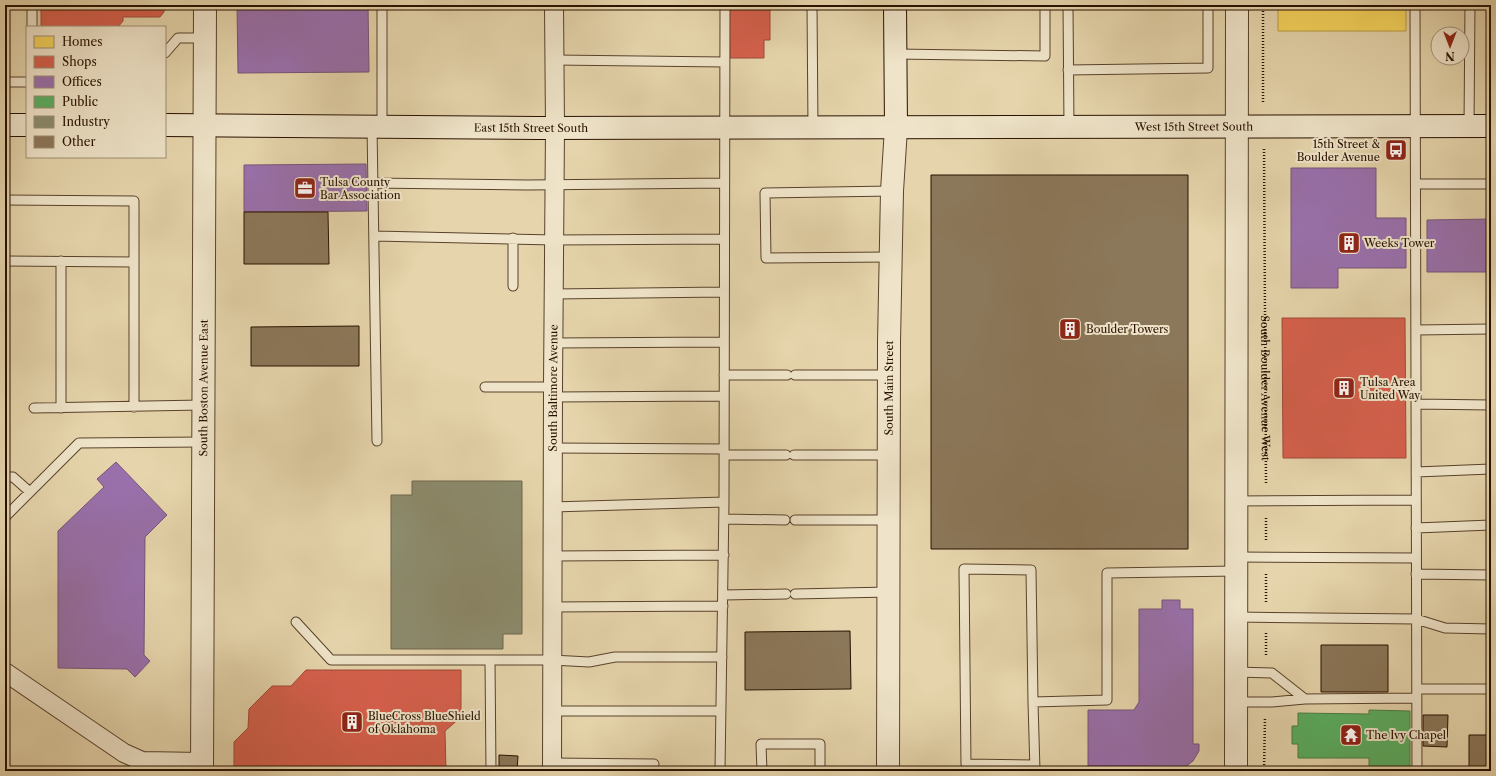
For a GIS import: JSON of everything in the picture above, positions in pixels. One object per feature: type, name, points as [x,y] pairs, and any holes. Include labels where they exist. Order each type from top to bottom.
[{"type":"street","name":"South Boston Avenue East","points":[[202,766],[205,5]]},
{"type":"street","name":"South Baltimore Avenue","points":[[552,767],[553,294],[555,128],[554,5]]},
{"type":"street","name":"South Main Street","points":[[888,771],[890,257],[896,128],[895,5]]},
{"type":"street","points":[[1236,771],[1238,5]]},
{"type":"street","points":[[5,125],[26,125]]},
{"type":"street","name":"East 15th Street South","points":[[166,125],[555,128],[896,128]]},
{"type":"street","name":"West 15th Street South","points":[[896,128],[1491,126]]},
{"type":"street","points":[[5,672],[130,756],[142,761],[202,766]]},
{"type":"lane","points":[[32,5],[32,26]]},
{"type":"lane","points":[[376,440],[373,183],[382,5]]},
{"type":"lane","points":[[720,771],[724,555],[725,5]]},
{"type":"lane","points":[[812,5],[813,128]]},
{"type":"lane","points":[[896,54],[1045,56],[1045,5]]},
{"type":"lane","points":[[1068,5],[1069,127]]},
{"type":"lane","points":[[1068,70],[1208,68],[1208,5]]},
{"type":"lane","points":[[1416,5],[1417,771]]},
{"type":"lane","points":[[1469,126],[1470,5]]},
{"type":"lane","points":[[166,52],[178,38],[205,38]]},
{"type":"lane","points":[[555,60],[724,62]]},
{"type":"lane","points":[[5,82],[26,82]]},
{"type":"lane","points":[[373,183],[724,183]]},
{"type":"lane","points":[[1416,184],[1491,184]]},
{"type":"lane","points":[[890,257],[766,258],[765,193],[892,191]]},
{"type":"lane","points":[[5,200],[134,201],[134,407]]},
{"type":"lane","points":[[374,236],[554,240],[724,239]]},
{"type":"lane","points":[[513,238],[513,286]]},
{"type":"lane","points":[[5,261],[134,262]]},
{"type":"lane","points":[[61,261],[61,408]]},
{"type":"lane","points":[[553,294],[724,292]]},
{"type":"lane","points":[[1416,330],[1491,329]]},
{"type":"lane","points":[[553,343],[724,342]]},
{"type":"lane","points":[[724,375],[889,374]]},
{"type":"lane","points":[[485,387],[553,392],[724,396]]},
{"type":"lane","points":[[1416,404],[1491,405]]},
{"type":"lane","points":[[34,408],[203,405]]},
{"type":"lane","points":[[5,517],[79,443],[203,442]]},
{"type":"lane","points":[[553,448],[790,455],[889,455]]},
{"type":"lane","points":[[1416,472],[1491,469]]},
{"type":"lane","points":[[5,477],[13,477],[30,492]]},
{"type":"lane","points":[[1236,501],[1416,500]]},
{"type":"lane","points":[[552,507],[724,502]]},
{"type":"lane","points":[[724,519],[785,520]]},
{"type":"lane","points":[[795,520],[889,520]]},
{"type":"lane","points":[[1416,528],[1491,525]]},
{"type":"lane","points":[[552,556],[724,555]]},
{"type":"lane","points":[[1033,702],[1107,700],[1107,573],[1236,564],[1266,557],[1416,558]]},
{"type":"lane","points":[[964,569],[1031,570],[1034,768],[966,764],[964,569]]},
{"type":"lane","points":[[1416,574],[1491,575]]},
{"type":"lane","points":[[723,595],[889,592]]},
{"type":"lane","points":[[552,607],[723,606]]},
{"type":"lane","points":[[1236,617],[1416,619],[1445,628],[1491,629]]},
{"type":"lane","points":[[296,622],[331,660],[552,660],[589,662],[615,657],[722,657]]},
{"type":"lane","points":[[490,660],[491,771]]},
{"type":"lane","points":[[1236,672],[1272,673],[1306,698]]},
{"type":"lane","points":[[1236,702],[1266,702],[1306,698],[1491,689]]},
{"type":"lane","points":[[552,712],[721,711]]},
{"type":"lane","points":[[762,771],[761,744],[820,744],[820,771]]},
{"type":"lane","points":[[552,767],[654,764]]},
{"type":"path","name":"South Boulder Avenue West","points":[[1263,5],[1266,673]]},
{"type":"path","points":[[1264,771],[1266,702]]},
{"type":"building: Homes","points":[[1278,5],[1406,5],[1406,31],[1278,31]]},
{"type":"building: Shops","points":[[41,5],[164,5],[164,12],[160,17],[123,17],[123,21],[119,26],[41,26]]},
{"type":"building: Shops","points":[[729,5],[770,5],[770,40],[764,40],[764,58],[730,58]]},
{"type":"building: Shops","name":"Boulder Towers","points":[[957,216],[1034,216],[1034,296],[1092,296],[1092,217],[1183,217],[1183,419],[1094,420],[1094,363],[957,364]]},
{"type":"building: Shops","name":"Tulsa Area United Way","points":[[1282,318],[1405,318],[1406,458],[1283,458]]},
{"type":"building: Shops","name":"BlueCross BlueShield of Oklahoma","points":[[306,670],[461,670],[461,717],[445,731],[446,771],[234,771],[234,742],[248,728],[249,709],[272,686],[291,686]]},
{"type":"building: Offices","points":[[237,5],[368,5],[369,72],[238,73]]},
{"type":"building: Offices","name":"Tulsa County Bar Association","points":[[366,164],[367,211],[244,212],[244,165]]},
{"type":"building: Offices","name":"Weeks Tower","points":[[1291,168],[1376,168],[1376,218],[1406,218],[1406,268],[1338,268],[1338,288],[1291,288]]},
{"type":"building: Offices","points":[[1491,219],[1491,272],[1427,272],[1427,220]]},
{"type":"building: Offices","points":[[116,462],[167,515],[145,537],[144,655],[150,661],[135,677],[127,669],[58,668],[58,531],[104,487],[97,479]]},
{"type":"building: Offices","points":[[1162,600],[1180,600],[1180,609],[1193,609],[1193,744],[1199,744],[1199,751],[1193,761],[1180,771],[1149,771],[1149,766],[1088,766],[1088,710],[1134,710],[1139,702],[1139,609],[1162,609]]},
{"type":"building: Public","name":"The Ivy Chapel","points":[[1369,710],[1410,711],[1410,771],[1369,771],[1369,758],[1298,758],[1298,744],[1292,744],[1292,726],[1298,726],[1298,713],[1369,714]]},
{"type":"building: Industry","points":[[412,481],[522,481],[522,634],[503,634],[503,649],[391,649],[391,495],[412,495]]},
{"type":"building: Other","points":[[931,175],[1188,175],[1188,549],[931,549]]},
{"type":"building: Other","points":[[244,212],[328,212],[329,264],[244,264]]},
{"type":"building: Other","points":[[359,326],[359,366],[251,366],[251,327]]},
{"type":"building: Other","points":[[850,631],[851,689],[745,690],[745,632]]},
{"type":"building: Other","points":[[1321,645],[1388,645],[1388,692],[1321,692]]},
{"type":"building: Other","points":[[1423,715],[1448,715],[1447,747],[1423,746]]},
{"type":"building: Other","points":[[1469,735],[1491,735],[1491,771],[1469,771]]},
{"type":"building: Other","points":[[499,755],[518,756],[517,771],[499,771]]},
{"type":"place","name":"15th Street & Boulder Avenue","points":[[1396,150]]},
{"type":"place","name":"Tulsa County Bar Association","points":[[305,188]]},
{"type":"place","name":"Weeks Tower","points":[[1349,243]]},
{"type":"place","name":"Boulder Towers","points":[[1070,329]]},
{"type":"place","name":"Tulsa Area United Way","points":[[1344,388]]},
{"type":"place","name":"BlueCross BlueShield of Oklahoma","points":[[352,722]]},
{"type":"place","name":"The Ivy Chapel","points":[[1351,735]]}]
